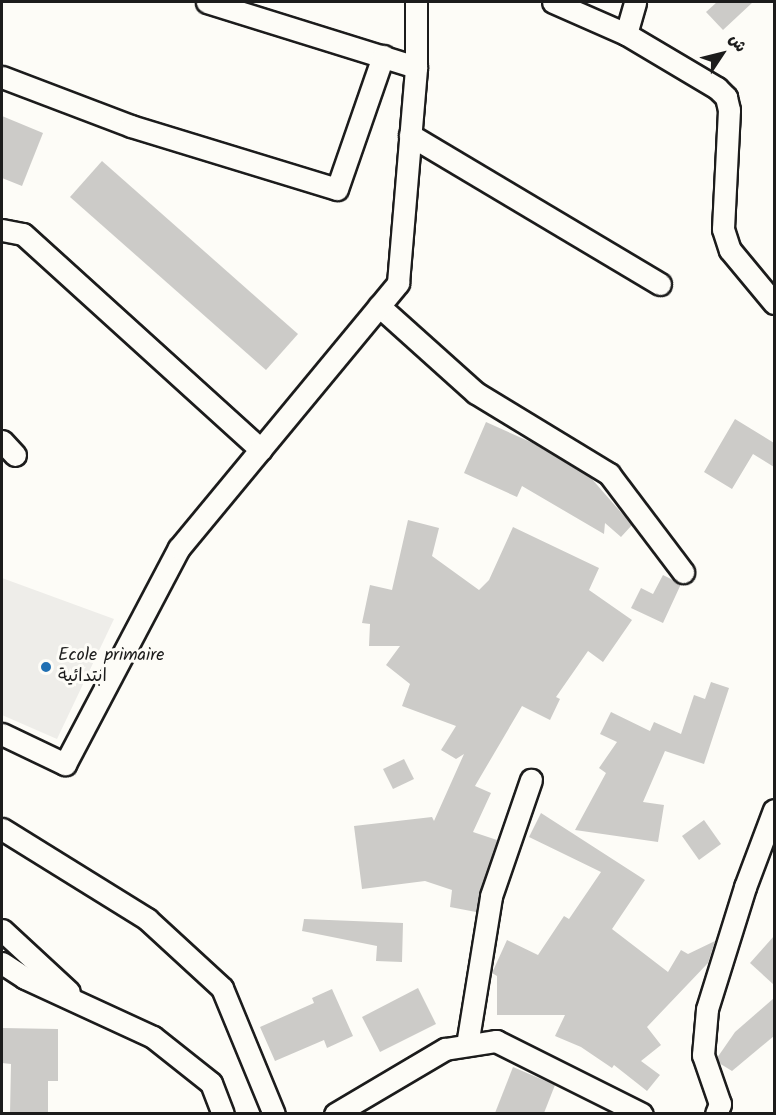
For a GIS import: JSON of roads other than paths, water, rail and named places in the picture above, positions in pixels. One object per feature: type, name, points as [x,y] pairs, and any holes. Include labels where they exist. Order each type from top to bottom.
[{"type":"street","points":[[207,2],[416,67]]},
{"type":"street","points":[[2,734],[65,764],[179,548],[398,283],[416,67],[416,2]]},
{"type":"street","points":[[553,2],[626,34],[717,88],[726,98],[729,110],[723,229],[730,250],[774,303]]},
{"type":"street","points":[[626,34],[635,2]]},
{"type":"street","points":[[2,77],[131,126],[337,189],[383,56]]},
{"type":"street","points":[[410,135],[660,284]]},
{"type":"street","points":[[2,230],[23,234],[261,450]]},
{"type":"street","points":[[379,306],[476,393],[609,474],[683,572]]},
{"type":"street","points":[[468,1046],[491,896],[531,780]]},
{"type":"street","points":[[716,1113],[720,1104],[703,1055],[707,1009],[774,810]]},
{"type":"street","points":[[2,829],[147,919],[222,988],[274,1113]]},
{"type":"street","points":[[2,930],[85,1006]]},
{"type":"street","points":[[2,963],[85,1006],[153,1037],[211,1083],[223,1113]]},
{"type":"street","points":[[335,1113],[445,1049],[496,1041],[642,1113]]},
{"type":"place","name":"Ecole primaire ابتدائية","points":[[46,667]]}]
